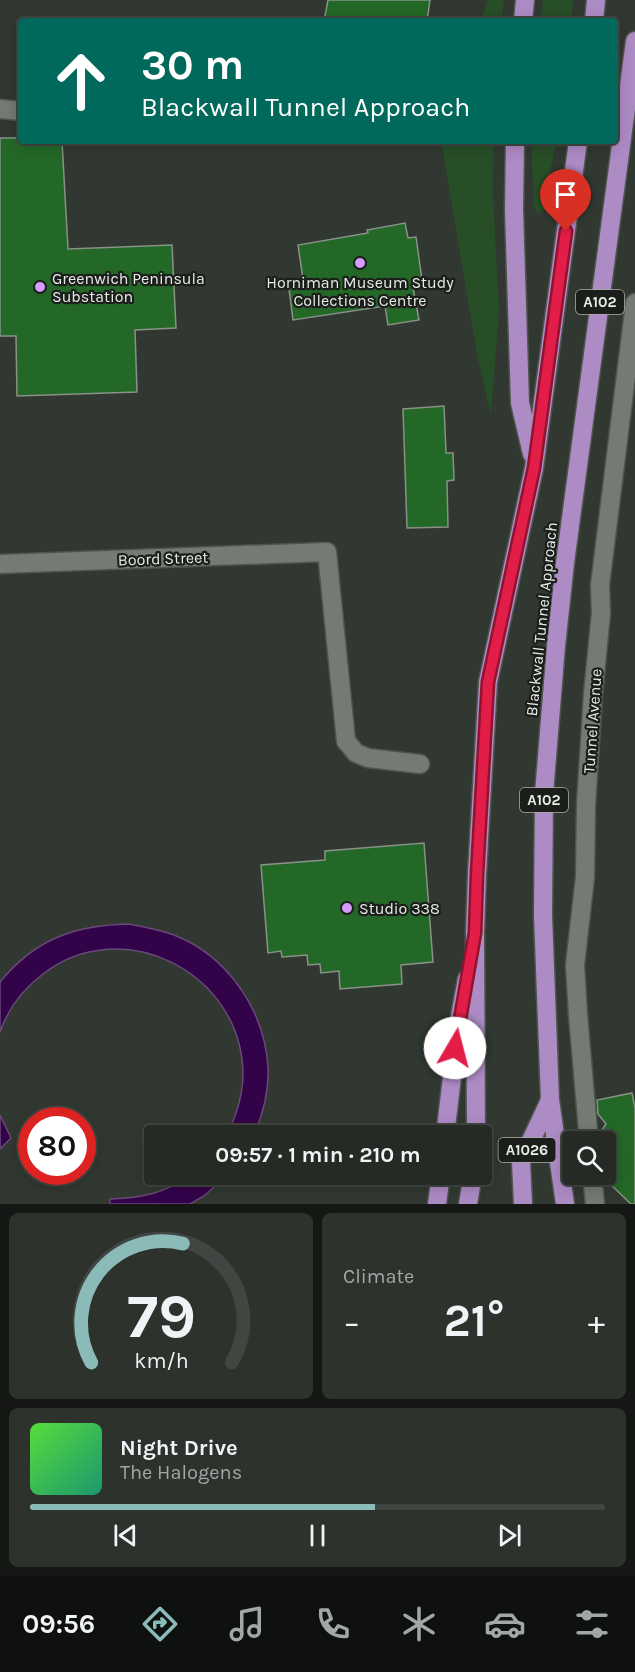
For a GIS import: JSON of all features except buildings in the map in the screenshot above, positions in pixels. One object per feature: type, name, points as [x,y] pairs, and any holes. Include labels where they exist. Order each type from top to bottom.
[{"type":"highway","points":[[523,18],[525,0]]},
{"type":"highway","points":[[594,18],[596,0]]},
{"type":"highway","name":"Blackwall Tunnel Approach","points":[[565,1204],[550,1100],[543,915],[544,794],[565,563],[635,41]]},
{"type":"highway","points":[[515,144],[514,209],[520,403],[534,468]]},
{"type":"highway","name":"Blackwall Tunnel Approach","points":[[476,1125],[475,933],[488,682],[534,468],[578,144]]},
{"type":"highway","points":[[446,1125],[458,1027],[475,933]]},
{"type":"highway","name":"A1026","points":[[523,1204],[521,1162],[550,1100]]},
{"type":"highway","points":[[437,1204],[440,1185]]},
{"type":"highway","points":[[468,1204],[471,1185]]},
{"type":"street","points":[[0,109],[18,111]]},
{"type":"street","name":"Tunnel Avenue","points":[[588,1131],[575,965],[585,877],[586,805],[592,705],[601,613],[600,585],[635,303]]},
{"type":"street","name":"Boord Street","points":[[0,564],[327,552],[346,741],[356,753],[368,758],[420,764]]},
{"type":"street","points":[[593,1185],[595,1204]]},
{"type":"green space","points":[[488,0],[504,0],[501,18],[481,18]]},
{"type":"green space","points":[[543,0],[574,0],[571,18],[540,18]]},
{"type":"green space","points":[[442,144],[494,144],[493,193],[499,311],[491,415],[478,360]]},
{"type":"green space","points":[[531,144],[555,144],[543,210],[540,214],[534,208]]},
{"type":"shaded area","points":[[129,924],[152,929],[169,933],[193,944],[227,971],[240,988],[260,1026],[268,1068],[265,1102],[258,1125],[231,1125],[242,1090],[243,1074],[237,1038],[223,1007],[200,982],[173,963],[141,952],[108,949],[75,956],[43,974],[29,986],[12,1007],[0,1032],[0,982],[13,967],[27,955],[57,937],[91,927]]},
{"type":"shaded area","points":[[0,1115],[11,1138],[0,1149]]},
{"type":"shaded area","points":[[173,1185],[217,1185],[190,1204],[110,1204],[110,1199],[143,1196]]},
{"type":"place","name":"Horniman Museum Study Collections Centre","points":[[360,263]]},
{"type":"place","name":"Greenwich Peninsula Substation","points":[[40,287]]},
{"type":"place","name":"Studio 338","points":[[347,908]]},
{"type":"route","points":[[455,1048],[475,933],[488,682],[534,468],[566,231]]}]
